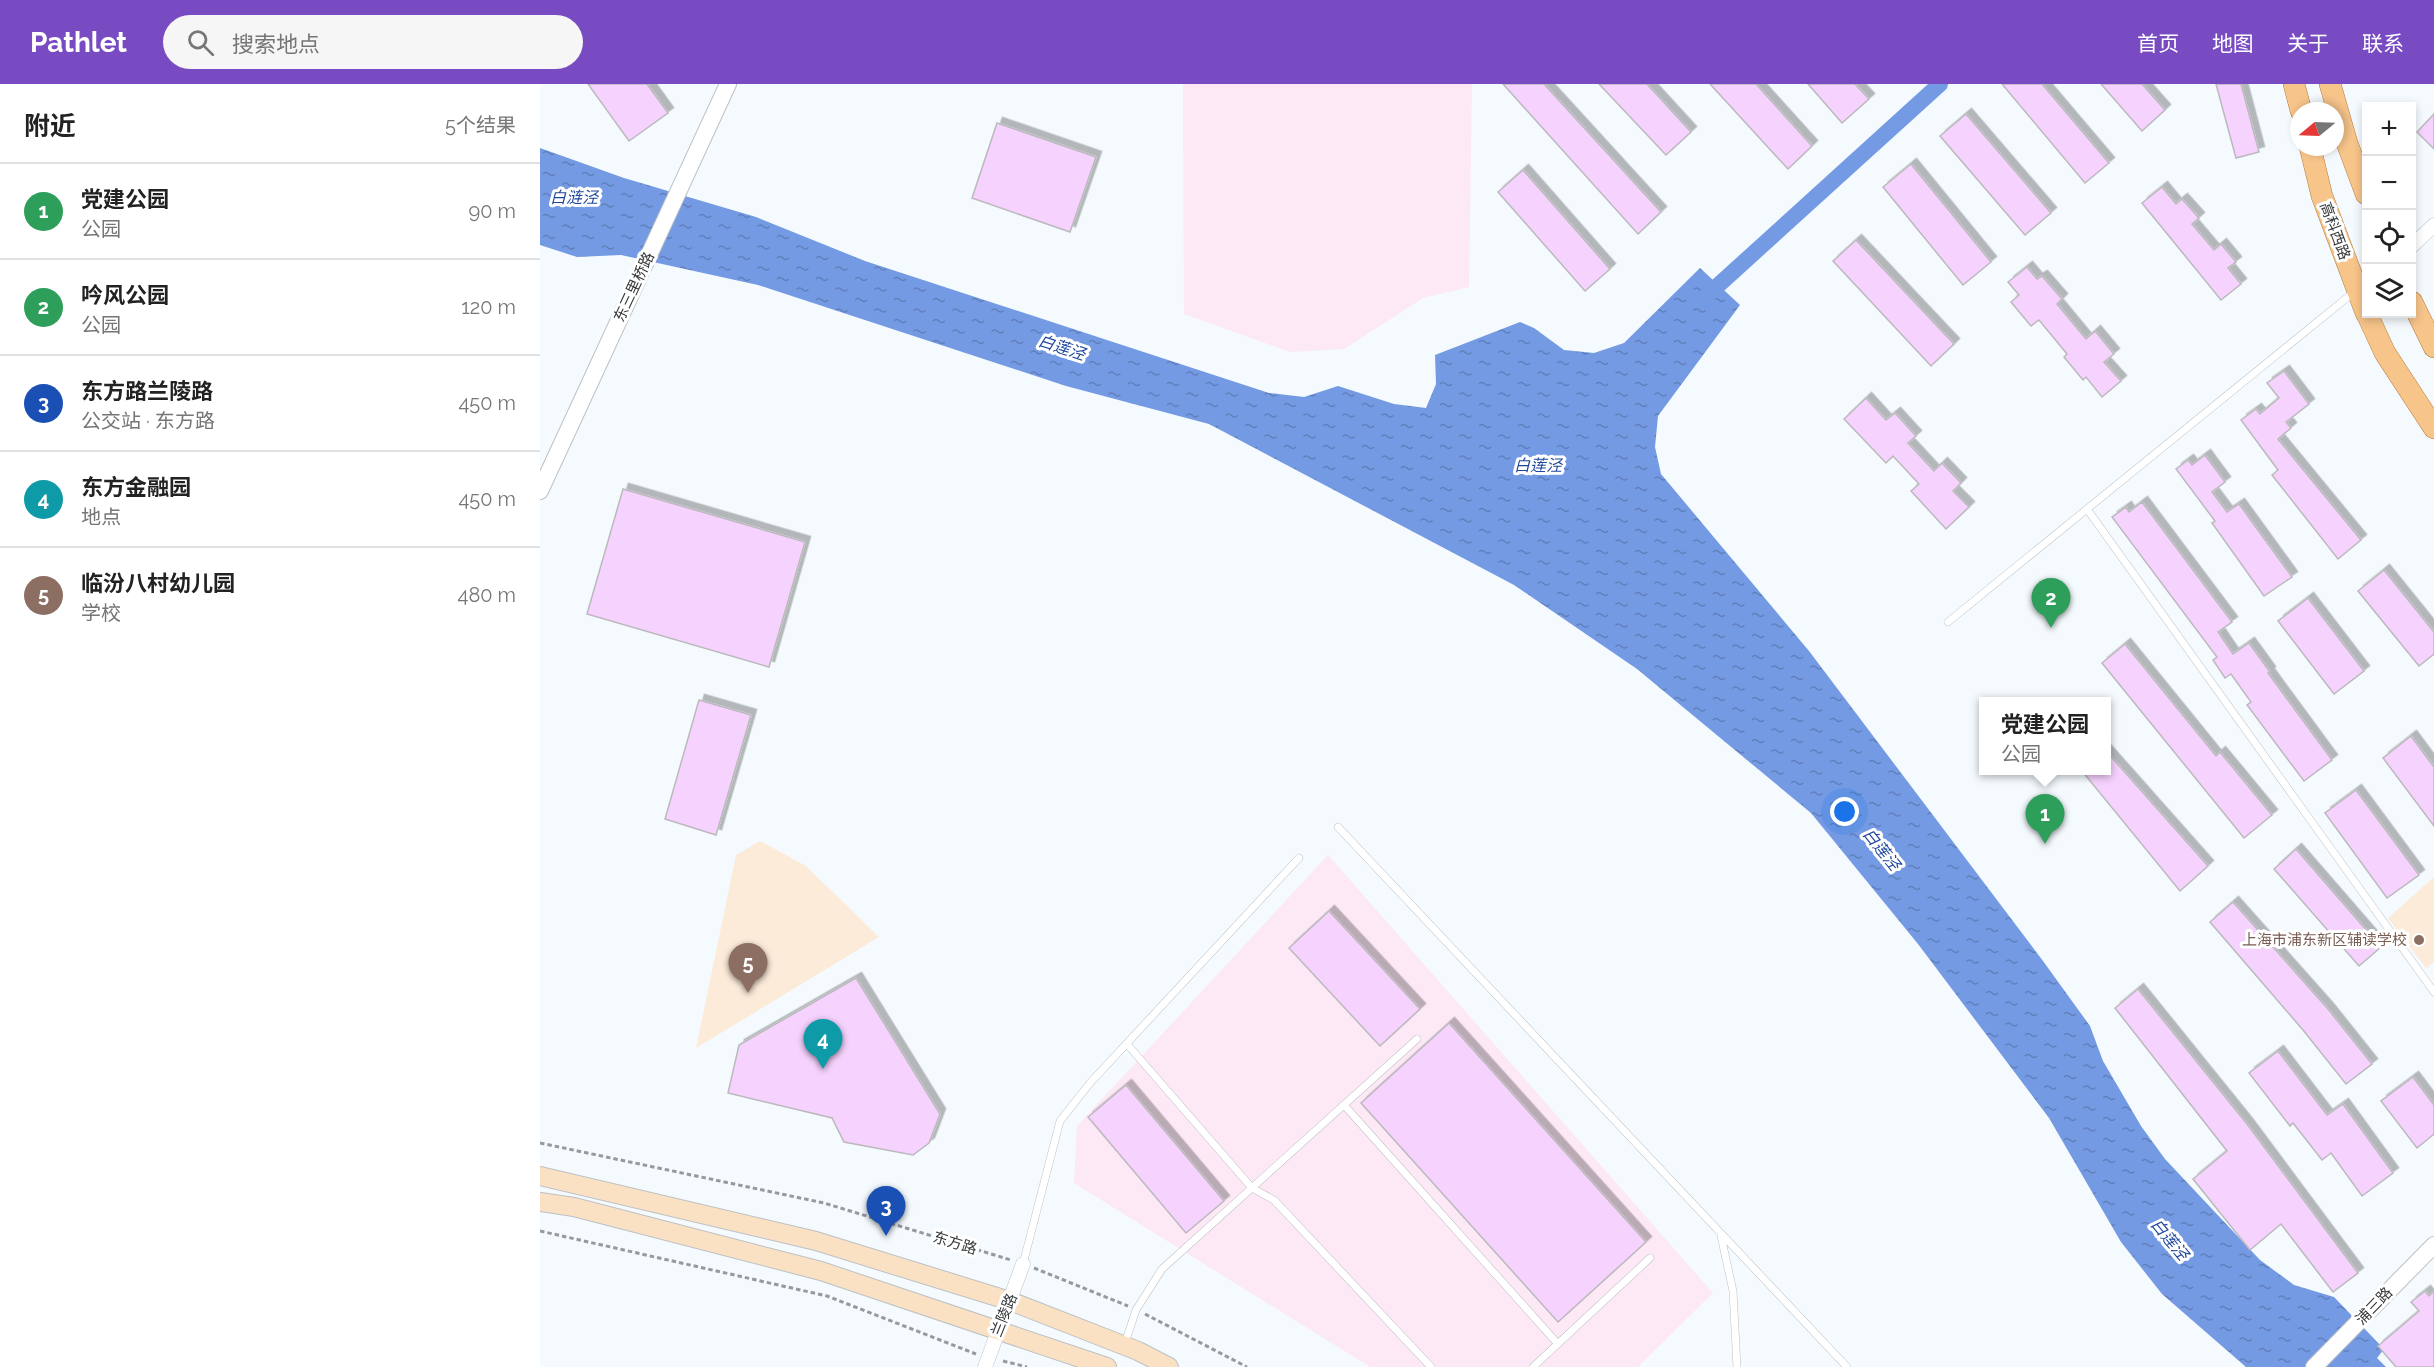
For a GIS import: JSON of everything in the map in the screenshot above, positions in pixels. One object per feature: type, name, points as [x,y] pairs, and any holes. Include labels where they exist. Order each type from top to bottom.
[{"type":"main road","points":[[2294,84],[2299,102]]},
{"type":"main road","points":[[2330,84],[2347,143],[2362,181]]},
{"type":"main road","name":"高科西路","points":[[2312,156],[2322,196],[2362,303]]},
{"type":"main road","points":[[2416,310],[2434,347]]},
{"type":"main road","name":"高科西路","points":[[2369,318],[2385,353],[2434,428]]},
{"type":"main road","points":[[540,1176],[816,1241],[1010,1301],[1124,1346],[1169,1367]]},
{"type":"main road","points":[[540,1202],[574,1207],[821,1271],[1107,1367]]},
{"type":"street","name":"东三里桥路","points":[[540,491],[728,84]]},
{"type":"street","points":[[2416,242],[2434,225]]},
{"type":"street","name":"浦三路","points":[[2314,1367],[2434,1245]]},
{"type":"street","name":"兰陵路","points":[[986,1362],[1023,1264]]},
{"type":"lane","points":[[1948,622],[2356,290]]},
{"type":"lane","points":[[2086,509],[2434,992]]},
{"type":"lane","points":[[1338,827],[1847,1367]]},
{"type":"lane","points":[[1023,1264],[1060,1121],[1127,1044],[1299,858]]},
{"type":"lane","points":[[1124,1346],[1136,1310],[1162,1269],[1417,1039]]},
{"type":"lane","points":[[1127,1044],[1252,1188],[1274,1200],[1431,1367]]},
{"type":"lane","points":[[1344,1105],[1558,1344]]},
{"type":"lane","points":[[1721,1233],[1734,1292],[1737,1367]]},
{"type":"lane","points":[[1533,1367],[1650,1258]]},
{"type":"path","name":"东方路","points":[[540,1143],[824,1203],[1023,1264],[1136,1310],[1247,1367]]},
{"type":"path","points":[[540,1231],[826,1296],[986,1362],[1028,1367]]},
{"type":"shaded area","points":[[1183,84],[1472,84],[1469,287],[1423,298],[1344,349],[1290,352],[1184,314]]},
{"type":"shaded area","points":[[760,841],[806,866],[879,937],[696,1048],[736,855]]},
{"type":"shaded area","points":[[1328,855],[1713,1293],[1638,1367],[1370,1367],[1074,1183],[1077,1126]]},
{"type":"shaded area","name":"上海市浦东新区辅读学校","points":[[2434,877],[2434,962],[2426,968],[2388,918]]},
{"type":"water","name":"白莲泾","points":[[540,148],[624,178],[756,217],[865,261],[1269,393],[1304,397],[1338,386],[1394,404],[1426,408],[1436,384],[1435,355],[1520,322],[1534,328],[1564,350],[1594,353],[1624,343],[1700,268],[1740,305],[1658,416],[1655,447],[1661,474],[1809,651],[2043,961],[2090,1026],[2103,1061],[2141,1126],[2165,1159],[2260,1260],[2294,1285],[2334,1297],[2384,1349],[2377,1358],[2386,1367],[2246,1367],[2162,1294],[2121,1242],[2049,1118],[1918,944],[1811,813],[1637,669],[1514,585],[1209,424],[1066,386],[758,285],[621,255],[577,257],[540,245]]},
{"type":"building","points":[[588,84],[647,84],[668,113],[629,141]]},
{"type":"building","points":[[1503,84],[1544,84],[1661,212],[1638,234]]},
{"type":"building","points":[[1599,84],[1647,84],[1691,132],[1666,155]]},
{"type":"building","points":[[1710,84],[1756,84],[1812,146],[1788,169]]},
{"type":"building","points":[[1808,84],[1855,84],[1869,99],[1842,123]]},
{"type":"building","points":[[2002,84],[2042,84],[2109,163],[2085,183]]},
{"type":"building","points":[[2101,84],[2142,84],[2165,110],[2142,131]]},
{"type":"building","points":[[2216,84],[2241,84],[2259,152],[2236,158]]},
{"type":"building","points":[[1966,114],[2051,213],[2025,235],[1940,136]]},
{"type":"building","points":[[2434,114],[2434,149],[2417,132]]},
{"type":"building","points":[[997,123],[1096,157],[1070,232],[972,198]]},
{"type":"building","points":[[1911,164],[1991,262],[1963,285],[1883,187]]},
{"type":"building","points":[[1523,170],[1610,269],[1585,291],[1498,192]]},
{"type":"building","points":[[2162,187],[2176,204],[2182,199],[2199,218],[2192,224],[2214,250],[2221,244],[2236,262],[2228,268],[2241,284],[2221,300],[2142,203]]},
{"type":"building","points":[[1856,240],[1954,344],[1931,366],[1833,261]]},
{"type":"building","points":[[2027,267],[2037,279],[2042,276],[2062,299],[2057,304],[2086,339],[2095,331],[2114,354],[2104,362],[2121,381],[2102,397],[2086,377],[2083,380],[2064,357],[2067,354],[2039,320],[2031,326],[2011,302],[2019,295],[2008,282]]},
{"type":"building","points":[[2284,371],[2309,404],[2286,422],[2291,428],[2278,439],[2361,540],[2338,559],[2272,475],[2278,470],[2241,420],[2256,409],[2260,414],[2279,398],[2267,383]]},
{"type":"building","points":[[1866,398],[1886,420],[1895,413],[1916,436],[1908,443],[1934,471],[1942,463],[1961,483],[1953,491],[1969,507],[1946,529],[1911,491],[1919,484],[1893,456],[1886,463],[1844,419]]},
{"type":"building","points":[[2205,455],[2225,482],[2212,492],[2227,512],[2239,504],[2292,577],[2264,596],[2212,523],[2215,521],[2176,469],[2188,460],[2192,465]]},
{"type":"building","points":[[623,489],[805,542],[769,667],[587,614]]},
{"type":"building","points":[[2142,502],[2232,622],[2218,632],[2233,654],[2249,643],[2270,672],[2268,673],[2332,760],[2304,781],[2247,705],[2251,702],[2231,674],[2225,678],[2213,660],[2217,657],[2112,517],[2126,507],[2129,512]]},
{"type":"building","points":[[2384,570],[2434,632],[2434,654],[2419,666],[2358,591]]},
{"type":"building","points":[[2308,598],[2364,671],[2334,694],[2278,621]]},
{"type":"building","points":[[2125,644],[2216,756],[2220,752],[2272,815],[2244,838],[2102,663]]},
{"type":"building","points":[[699,700],[751,715],[716,835],[665,819]]},
{"type":"building","points":[[2411,736],[2434,767],[2434,826],[2383,758]]},
{"type":"building","points":[[2111,757],[2208,866],[2180,891],[2085,775],[2111,775]]},
{"type":"building","points":[[2356,790],[2419,875],[2387,898],[2325,813]]},
{"type":"building","points":[[2296,849],[2381,947],[2359,966],[2274,869]]},
{"type":"building","points":[[2233,902],[2328,1009],[2372,1064],[2346,1084],[2210,922]]},
{"type":"building","points":[[1329,911],[1420,1009],[1380,1046],[1289,948]]},
{"type":"building","points":[[856,978],[940,1114],[929,1143],[913,1155],[844,1142],[832,1118],[728,1093],[739,1045]]},
{"type":"building","points":[[2138,989],[2247,1124],[2358,1273],[2333,1292],[2281,1224],[2250,1250],[2193,1179],[2227,1151],[2115,1008]]},
{"type":"building","points":[[1449,1023],[1646,1242],[1558,1322],[1361,1103]]},
{"type":"building","points":[[2278,1051],[2327,1115],[2343,1104],[2393,1173],[2362,1196],[2331,1153],[2322,1160],[2293,1123],[2290,1126],[2249,1073]]},
{"type":"building","points":[[2413,1077],[2434,1105],[2434,1134],[2417,1148],[2381,1101]]},
{"type":"building","points":[[1126,1085],[1224,1201],[1186,1233],[1088,1117]]},
{"type":"building","points":[[2425,1291],[2429,1296],[2434,1291],[2434,1367],[2396,1367],[2378,1346],[2419,1311],[2411,1302]]},
{"type":"waterway","points":[[1702,300],[1940,84]]},
{"type":"place","name":"吟风公园","points":[[2051,628]]},
{"type":"place","name":"党建公园","points":[[2045,844]]},
{"type":"place","name":"上海市浦东新区辅读学校","points":[[2419,940]]},
{"type":"place","name":"临汾八村幼儿园","points":[[748,993]]},
{"type":"place","name":"东方金融园","points":[[823,1069]]},
{"type":"place","name":"东方路兰陵路","points":[[886,1236]]},
{"type":"water label","name":"白涟泾","points":[[574,197]]}]
